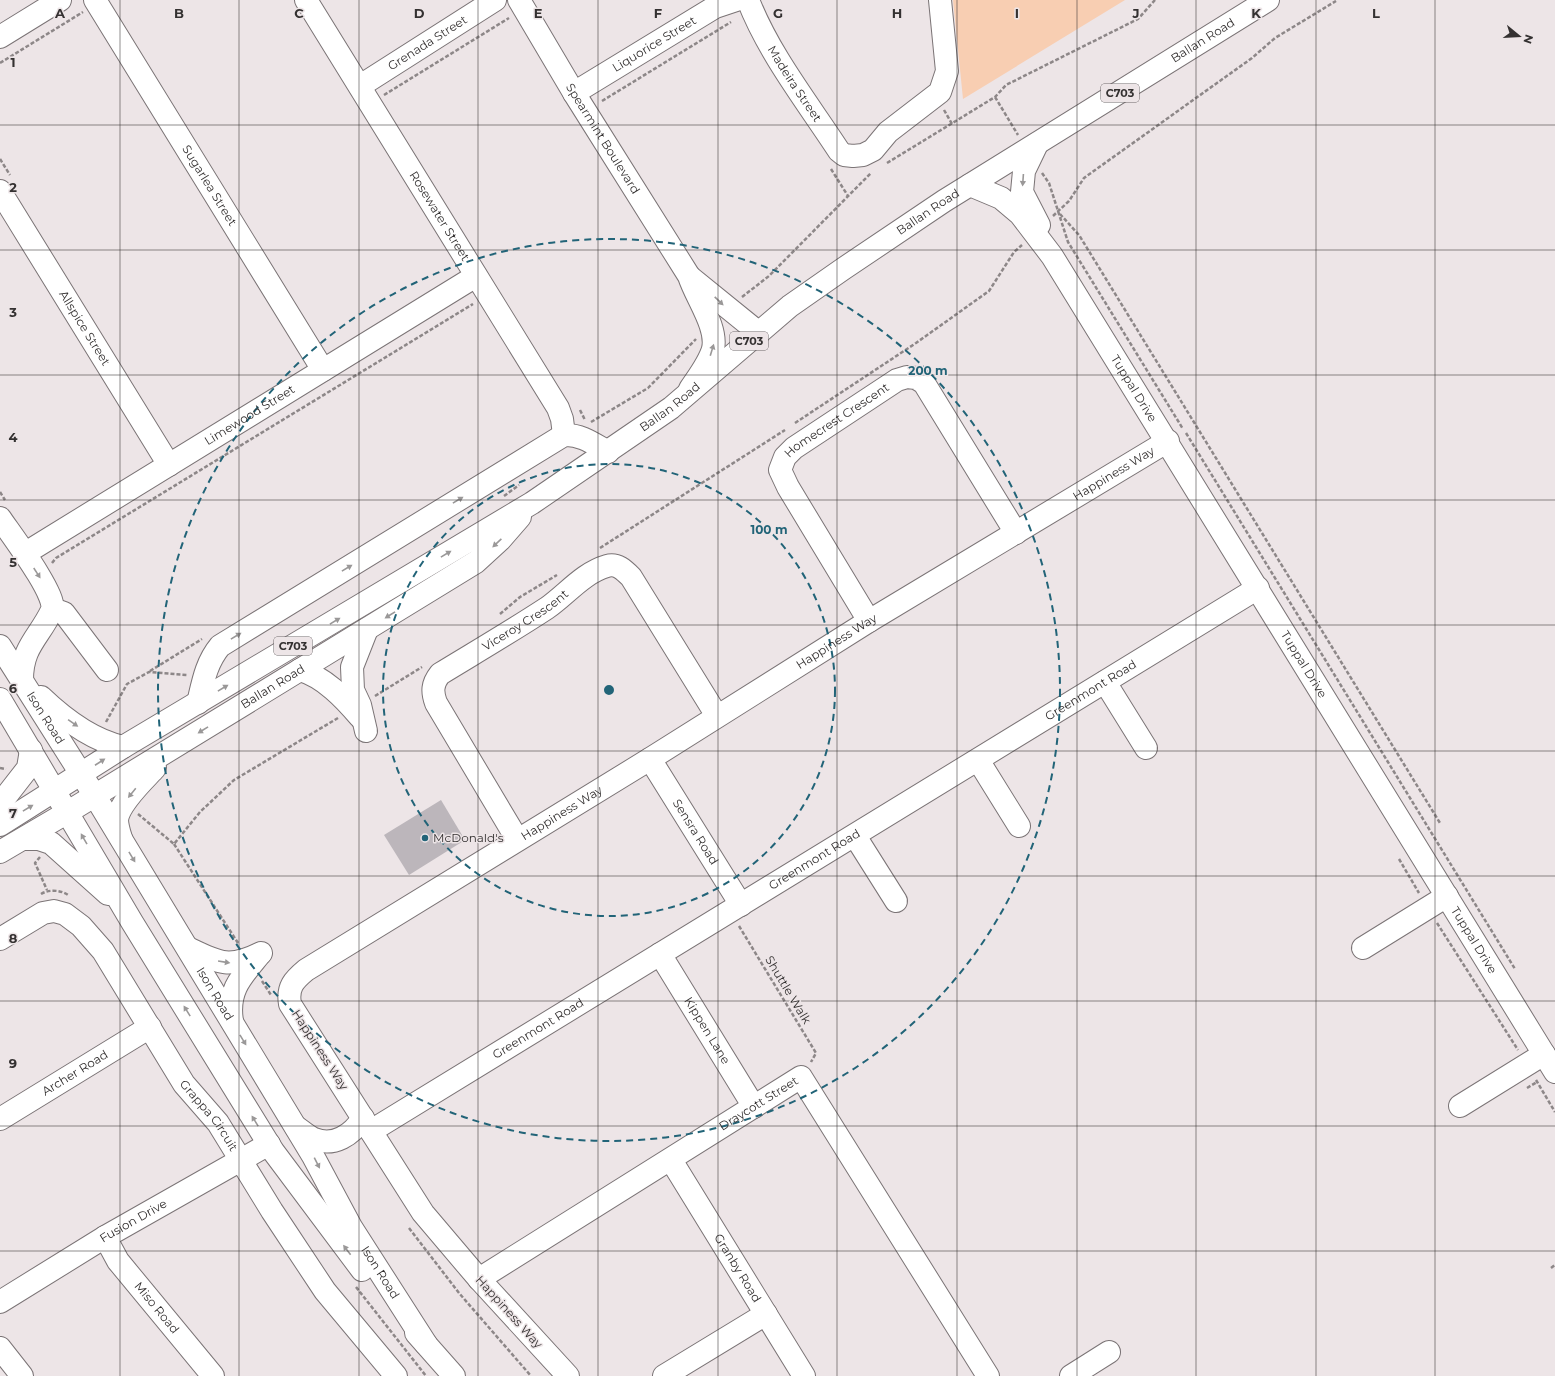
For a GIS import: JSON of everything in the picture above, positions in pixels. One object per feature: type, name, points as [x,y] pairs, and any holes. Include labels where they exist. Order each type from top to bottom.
[{"type":"street","points":[[0,37],[60,0]]},
{"type":"street","name":"Rosewater Street","points":[[306,0],[360,86],[470,280],[558,408],[562,420],[571,435]]},
{"type":"street","name":"Grenada Street","points":[[360,86],[496,0]]},
{"type":"street","name":"Madeira Street","points":[[748,0],[755,19],[776,54],[839,151],[844,155],[852,156],[863,155],[873,150],[888,132],[940,92],[947,71],[940,0]]},
{"type":"street","name":"Ballan Road","points":[[0,825],[56,791],[123,747],[532,502],[672,408],[790,306],[843,269],[970,185],[1268,0]]},
{"type":"street","name":"Sugarlea Street","points":[[96,2],[323,370]]},
{"type":"street","name":"Liquorice Street","points":[[589,93],[714,8],[735,10]]},
{"type":"street","name":"Spearmint Boulevard","points":[[514,9],[589,93],[689,276],[694,292],[711,324],[714,339],[713,350],[704,368],[686,396]]},
{"type":"street","name":"Tuppal Drive","points":[[1037,144],[1024,171],[1022,192],[1038,229],[1052,256],[1168,441],[1447,896],[1535,1059],[1555,1072]]},
{"type":"street","name":"Tuppal Drive","points":[[970,185],[1001,198],[1038,229]]},
{"type":"street","name":"Allspice Street","points":[[0,191],[169,465]]},
{"type":"street","name":"Spearmint Boulevard","points":[[689,276],[759,333]]},
{"type":"street","name":"Limewood Street","points":[[24,554],[470,280]]},
{"type":"street","name":"Homecrest Crescent","points":[[869,621],[788,487],[780,470],[785,457],[794,448],[885,387],[907,377],[916,378],[924,383],[1016,533]]},
{"type":"street","points":[[198,703],[205,672],[213,654],[220,646],[571,435],[608,452]]},
{"type":"street","name":"Happiness Way","points":[[568,1376],[479,1279],[423,1213],[290,1004],[288,995],[290,987],[295,979],[306,970],[517,839],[650,759],[869,621],[1168,441]]},
{"type":"street","name":"Ballan Road","points":[[0,852],[179,745],[476,562],[500,540],[532,502]]},
{"type":"street","points":[[0,518],[48,590],[53,600],[53,609],[33,639],[25,655],[22,669],[22,680],[56,711],[80,728],[106,743],[123,747]]},
{"type":"street","name":"Viceroy Crescent","points":[[517,839],[436,703],[433,688],[435,680],[440,674],[548,607],[575,584],[608,565],[617,566],[624,570],[631,577],[717,716]]},
{"type":"street","name":"Greenmont Road","points":[[367,1124],[660,954],[1258,588]]},
{"type":"street","points":[[53,609],[64,613],[107,670]]},
{"type":"street","points":[[360,716],[353,690],[352,667],[367,629]]},
{"type":"street","name":"Ison Road","points":[[0,646],[95,796],[291,1118],[313,1156],[350,1227],[426,1344]]},
{"type":"street","points":[[300,670],[313,674],[360,716]]},
{"type":"street","points":[[1105,682],[1146,748]]},
{"type":"street","name":"Ison Road","points":[[0,699],[7,718],[31,750],[132,922],[269,1144],[369,1279],[454,1376]]},
{"type":"street","points":[[120,838],[118,819],[125,803],[152,772],[179,745]]},
{"type":"street","points":[[0,804],[28,768],[31,750]]},
{"type":"street","name":"Sensra Road","points":[[650,759],[735,908]]},
{"type":"street","points":[[978,760],[1019,826]]},
{"type":"street","points":[[855,836],[896,901]]},
{"type":"street","points":[[25,838],[39,839],[51,843],[105,891],[132,922]]},
{"type":"street","points":[[1363,948],[1447,896]]},
{"type":"street","name":"Grappa Circuit","points":[[0,939],[43,913],[54,911],[66,914],[81,926],[103,951],[184,1084],[218,1123],[325,1290],[396,1376]]},
{"type":"street","points":[[188,948],[213,960],[229,963],[246,961],[261,953],[242,976],[233,993],[230,1007],[232,1021]]},
{"type":"street","name":"Kippen Lane","points":[[660,954],[754,1107]]},
{"type":"street","name":"Archer Road","points":[[0,1119],[150,1027]]},
{"type":"street","points":[[1460,1106],[1535,1059]]},
{"type":"street","name":"Draycott Street","points":[[479,1279],[671,1160],[801,1077],[988,1376]]},
{"type":"street","points":[[291,1118],[314,1139],[329,1142],[347,1136],[367,1124]]},
{"type":"street","name":"Fusion Drive","points":[[0,1302],[105,1237],[269,1144],[279,1136],[291,1118]]},
{"type":"street","name":"Granby Road","points":[[671,1160],[804,1376]]},
{"type":"street","name":"Miso Road","points":[[105,1237],[118,1261],[213,1376]]},
{"type":"street","points":[[664,1376],[766,1314]]},
{"type":"street","points":[[0,1348],[22,1376]]},
{"type":"street","points":[[1080,1374],[1109,1352]]},
{"type":"path","points":[[884,165],[994,97],[1006,85],[1138,19],[1155,0]]},
{"type":"path","points":[[793,424],[916,343],[989,291],[1014,252],[1069,201],[1084,178],[1252,58],[1275,38],[1336,1]]},
{"type":"path","points":[[0,64],[96,2]]},
{"type":"path","points":[[384,95],[514,9]]},
{"type":"path","points":[[606,108],[589,93],[735,10]]},
{"type":"path","points":[[728,309],[769,276],[870,173],[877,169]]},
{"type":"path","points":[[1058,212],[1083,242],[1440,823]]},
{"type":"path","points":[[1058,212],[1068,242],[1517,973]]},
{"type":"path","points":[[50,567],[56,558],[474,303],[470,280]]},
{"type":"path","points":[[571,435],[585,425],[648,388],[711,324]]},
{"type":"path","points":[[597,550],[787,429]]},
{"type":"path","points":[[497,618],[520,598],[559,574]]},
{"type":"path","points":[[149,672],[203,638]]},
{"type":"path","points":[[125,803],[174,844],[200,812],[234,780],[360,716],[426,665]]},
{"type":"path","points":[[1399,860],[1428,908],[1535,1059],[1555,1112]]},
{"type":"path","name":"Shuttle Walk","points":[[735,908],[816,1053],[801,1077]]},
{"type":"path","points":[[1551,1268],[1555,1265]]},
{"type":"shaded area","points":[[953,0],[1125,0],[963,99]]},
{"type":"building","name":"McDonald's","points":[[441,800],[465,840],[409,875],[384,835]]},
{"type":"place","name":"McDonald's","points":[[425,838]]}]
